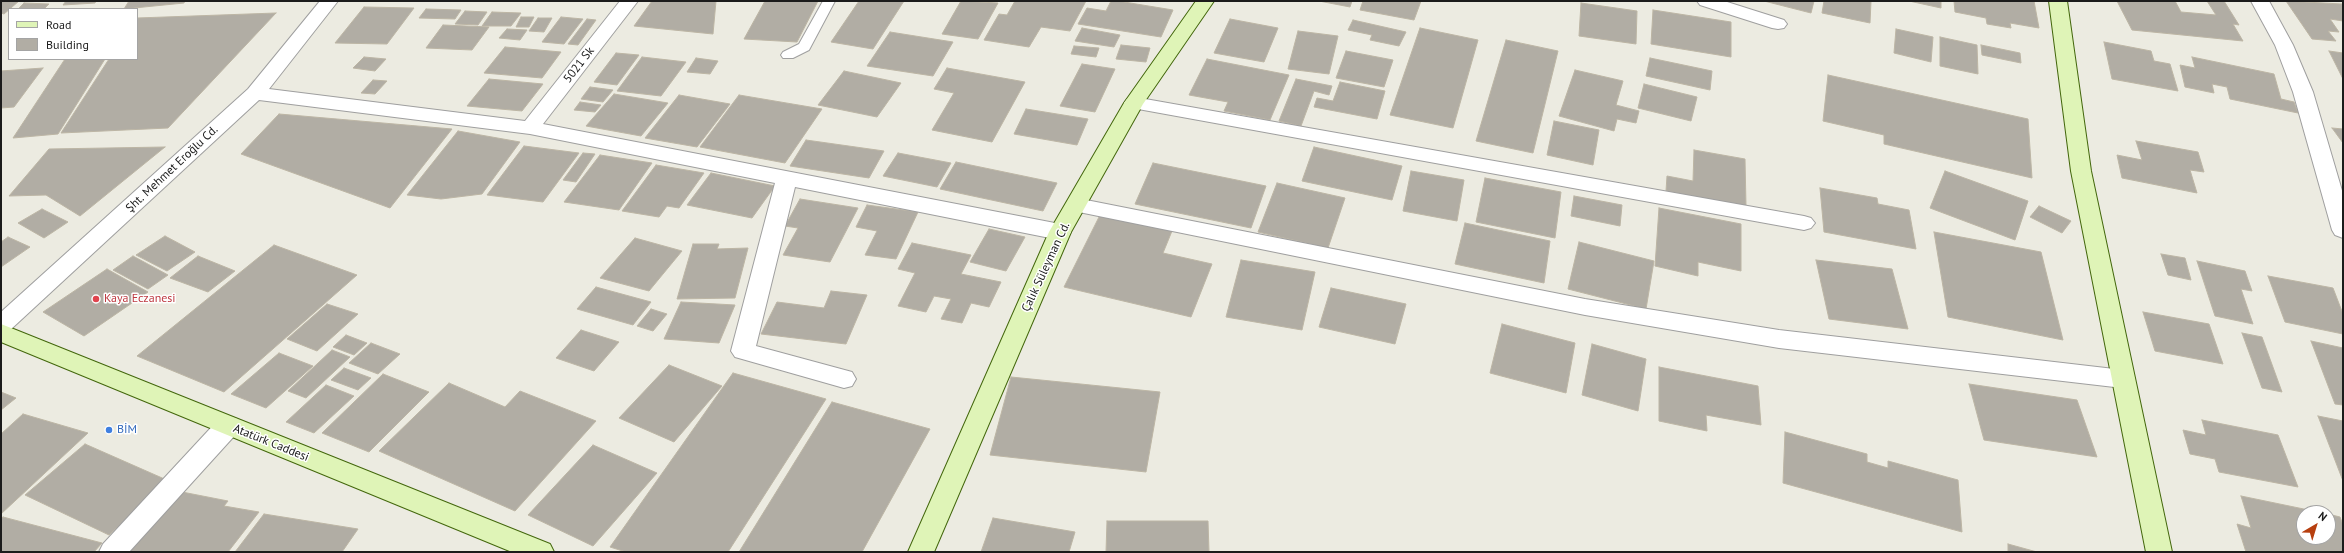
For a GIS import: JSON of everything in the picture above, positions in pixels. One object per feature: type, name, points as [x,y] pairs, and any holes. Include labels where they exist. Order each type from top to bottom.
[{"type":"street","name":"Şht. Mehmet Eroğlu Cd.","points":[[1,325],[255,93],[329,1]]},
{"type":"street","name":"5021 Sk","points":[[530,128],[629,1]]},
{"type":"street","name":"Çalık Süleyman Cd.","points":[[921,552],[1060,232],[1134,104],[1205,1]]},
{"type":"street","points":[[1706,1],[1778,24]]},
{"type":"street","points":[[2058,1],[2071,108],[2081,171],[2159,552]]},
{"type":"street","points":[[2260,1],[2284,45],[2303,92],[2343,230]]},
{"type":"street","points":[[255,93],[530,128],[1060,232]]},
{"type":"street","points":[[1134,104],[1804,223]]},
{"type":"street","points":[[787,178],[744,351],[844,379]]},
{"type":"street","points":[[1076,205],[1577,305],[1779,339],[2123,379]]},
{"type":"street","name":"Atatürk Caddesi","points":[[1,333],[541,552]]},
{"type":"street","points":[[112,552],[228,426]]},
{"type":"lane","points":[[788,55],[804,47],[829,1]]},
{"type":"building","points":[[1,1],[19,1],[11,8],[8,8],[8,11],[4,14],[1,13]]},
{"type":"building","points":[[66,1],[96,1],[95,3],[63,5]]},
{"type":"building","points":[[129,1],[185,1],[184,3],[125,8]]},
{"type":"building","points":[[652,1],[716,1],[713,34],[634,26]]},
{"type":"building","points":[[765,1],[818,1],[797,42],[744,39]]},
{"type":"building","points":[[859,1],[904,1],[873,49],[831,42]]},
{"type":"building","points":[[961,1],[998,3],[978,39],[942,34]]},
{"type":"building","points":[[1015,1],[1086,1],[1070,31],[1041,27],[1029,47],[984,40],[999,14],[1007,15]]},
{"type":"building","points":[[1111,1],[1173,10],[1161,37],[1078,24],[1087,8],[1106,11]]},
{"type":"building","points":[[1319,1],[1352,1],[1350,7]]},
{"type":"building","points":[[1363,1],[1421,1],[1414,20],[1360,10]]},
{"type":"building","points":[[1764,1],[1814,1],[1811,13]]},
{"type":"building","points":[[1824,1],[1871,1],[1870,23],[1822,13]]},
{"type":"building","points":[[1909,1],[1941,1],[1941,8]]},
{"type":"building","points":[[1954,1],[2034,1],[2039,28],[2010,23],[2011,28],[1987,24],[1986,18],[1955,12]]},
{"type":"building","points":[[2117,1],[2175,1],[2181,12],[2216,15],[2207,1],[2224,1],[2239,25],[2233,24],[2243,41],[2132,30]]},
{"type":"building","points":[[2286,1],[2342,4],[2343,21],[2330,19],[2339,32],[2328,31],[2336,41],[2312,39]]},
{"type":"building","points":[[24,3],[49,4],[45,8],[19,8]]},
{"type":"building","points":[[1581,3],[1637,11],[1636,44],[1579,36]]},
{"type":"building","points":[[364,7],[414,8],[387,44],[335,43]]},
{"type":"building","points":[[426,9],[461,10],[455,19],[419,18]]},
{"type":"building","points":[[1653,10],[1731,22],[1731,57],[1651,44]]},
{"type":"building","points":[[465,11],[487,12],[478,25],[455,24]]},
{"type":"building","points":[[492,12],[521,13],[511,26],[482,26]]},
{"type":"building","points":[[276,13],[168,128],[61,133],[108,60],[138,60],[138,18]]},
{"type":"building","points":[[521,17],[534,17],[529,27],[516,27]]},
{"type":"building","points":[[561,17],[583,19],[564,44],[542,42]]},
{"type":"building","points":[[538,18],[552,18],[544,32],[529,31]]},
{"type":"building","points":[[587,19],[596,20],[578,45],[568,44]]},
{"type":"building","points":[[1230,19],[1278,28],[1264,62],[1214,53]]},
{"type":"building","points":[[1353,20],[1406,32],[1399,46],[1370,40],[1372,35],[1348,30]]},
{"type":"building","points":[[443,25],[489,27],[472,50],[426,48]]},
{"type":"building","points":[[1082,28],[1120,35],[1114,47],[1075,41]]},
{"type":"building","points":[[1420,28],[1478,40],[1453,128],[1390,115]]},
{"type":"building","points":[[507,29],[527,30],[520,40],[499,38]]},
{"type":"building","points":[[1896,29],[1933,37],[1931,62],[1894,53]]},
{"type":"building","points":[[1298,31],[1338,36],[1329,74],[1288,69]]},
{"type":"building","points":[[890,32],[953,42],[933,76],[867,66]]},
{"type":"building","points":[[1940,37],[1977,45],[1978,74],[1940,66]]},
{"type":"building","points":[[1506,40],[1558,51],[1533,153],[1476,141]]},
{"type":"building","points":[[2104,42],[2151,51],[2154,61],[2170,64],[2178,91],[2112,79]]},
{"type":"building","points":[[1121,45],[1150,48],[1146,62],[1116,59]]},
{"type":"building","points":[[1981,45],[2020,53],[2021,63],[1982,55]]},
{"type":"building","points":[[1074,46],[1099,48],[1096,57],[1071,54]]},
{"type":"building","points":[[505,47],[561,52],[542,78],[484,73]]},
{"type":"building","points":[[1346,51],[1393,60],[1384,87],[1336,78]]},
{"type":"building","points":[[2329,51],[2343,53],[2343,79]]},
{"type":"building","points":[[616,53],[639,55],[617,85],[594,82]]},
{"type":"building","points":[[364,57],[386,59],[375,71],[353,68]]},
{"type":"building","points":[[642,57],[686,62],[661,96],[617,91]]},
{"type":"building","points":[[2192,57],[2274,74],[2281,99],[2294,102],[2298,113],[2230,99],[2227,87],[2212,84],[2214,93],[2185,87],[2180,65],[2195,68]]},
{"type":"building","points":[[696,58],[718,61],[710,74],[687,72]]},
{"type":"building","points":[[1650,58],[1712,71],[1710,90],[1646,76]]},
{"type":"building","points":[[1207,59],[1289,75],[1270,120],[1224,111],[1228,102],[1189,95]]},
{"type":"building","points":[[64,60],[104,60],[58,134],[13,138]]},
{"type":"building","points":[[1082,64],[1115,69],[1095,112],[1060,106]]},
{"type":"building","points":[[43,68],[14,107],[1,108],[1,71]]},
{"type":"building","points":[[947,68],[1025,82],[992,142],[932,130],[954,93],[934,89]]},
{"type":"building","points":[[1575,70],[1623,81],[1616,105],[1639,111],[1636,123],[1617,119],[1614,131],[1559,116]]},
{"type":"building","points":[[844,71],[901,83],[877,117],[818,105]]},
{"type":"building","points":[[1828,75],[2028,119],[2032,178],[1884,144],[1884,135],[1823,121]]},
{"type":"building","points":[[489,79],[543,84],[522,111],[467,106]]},
{"type":"building","points":[[1296,79],[1332,86],[1329,95],[1314,91],[1301,126],[1279,121]]},
{"type":"building","points":[[373,80],[387,81],[375,94],[361,93]]},
{"type":"building","points":[[1340,82],[1385,91],[1377,119],[1314,107],[1317,98],[1333,101]]},
{"type":"building","points":[[1644,84],[1697,97],[1691,121],[1638,108]]},
{"type":"building","points":[[590,87],[613,90],[603,102],[581,99]]},
{"type":"building","points":[[614,94],[668,103],[641,136],[586,126]]},
{"type":"building","points":[[679,95],[730,104],[697,147],[645,138]]},
{"type":"building","points":[[739,95],[822,109],[785,163],[700,147]]},
{"type":"building","points":[[580,102],[601,105],[595,112],[574,110]]},
{"type":"building","points":[[1026,109],[1088,119],[1077,145],[1014,134]]},
{"type":"building","points":[[279,114],[452,129],[390,208],[241,154]]},
{"type":"building","points":[[1554,121],[1599,130],[1593,165],[1547,155]]},
{"type":"building","points":[[2332,128],[2343,129],[2343,143]]},
{"type":"building","points":[[458,131],[520,142],[482,194],[441,199],[407,195]]},
{"type":"building","points":[[806,140],[884,151],[869,178],[790,166]]},
{"type":"building","points":[[2136,141],[2198,152],[2204,172],[2190,170],[2197,193],[2122,178],[2117,155],[2142,160]]},
{"type":"building","points":[[524,146],[579,153],[543,202],[487,195]]},
{"type":"building","points":[[165,147],[80,216],[46,195],[9,196],[49,149]]},
{"type":"building","points":[[1314,147],[1402,166],[1392,200],[1302,181]]},
{"type":"building","points":[[1694,150],[1745,159],[1746,206],[1666,191],[1667,176],[1693,181]]},
{"type":"building","points":[[583,153],[595,154],[576,182],[563,180]]},
{"type":"building","points":[[898,153],[951,163],[937,187],[883,176]]},
{"type":"building","points":[[600,155],[652,163],[619,210],[564,202]]},
{"type":"building","points":[[956,162],[1057,183],[1043,211],[940,189]]},
{"type":"building","points":[[1153,163],[1266,186],[1251,228],[1135,204]]},
{"type":"building","points":[[656,165],[704,173],[679,208],[667,206],[659,217],[622,211]]},
{"type":"building","points":[[1411,171],[1464,180],[1457,221],[1403,211]]},
{"type":"building","points":[[1945,171],[2028,201],[2015,240],[1930,208]]},
{"type":"building","points":[[711,173],[775,186],[752,218],[687,205]]},
{"type":"building","points":[[1485,178],[1561,192],[1555,238],[1476,222]]},
{"type":"building","points":[[1277,183],[1345,198],[1328,248],[1258,232]]},
{"type":"building","points":[[1820,188],[1877,198],[1878,204],[1909,210],[1916,249],[1824,232]]},
{"type":"building","points":[[1574,196],[1622,205],[1620,226],[1571,216]]},
{"type":"building","points":[[800,199],[858,208],[830,262],[783,255],[798,228],[785,226]]},
{"type":"building","points":[[867,205],[918,212],[896,259],[865,255],[877,231],[856,227]]},
{"type":"building","points":[[2039,206],[2071,221],[2062,233],[2030,217]]},
{"type":"building","points":[[1659,208],[1741,224],[1741,271],[1698,262],[1698,276],[1655,266]]},
{"type":"building","points":[[42,209],[68,222],[44,238],[18,223]]},
{"type":"building","points":[[1100,215],[1172,231],[1163,253],[1212,264],[1191,317],[1064,287]]},
{"type":"building","points":[[1465,223],[1550,241],[1544,283],[1455,264]]},
{"type":"building","points":[[989,229],[1025,237],[1006,271],[970,262]]},
{"type":"building","points":[[1934,232],[2041,252],[2063,340],[1948,317]]},
{"type":"building","points":[[165,236],[195,252],[167,271],[136,255]]},
{"type":"building","points":[[8,237],[30,247],[1,267],[1,242]]},
{"type":"building","points":[[635,238],[682,251],[649,291],[600,278]]},
{"type":"building","points":[[1579,242],[1654,261],[1646,309],[1568,289]]},
{"type":"building","points":[[912,243],[971,255],[961,274],[1001,282],[989,307],[971,303],[962,323],[941,319],[951,299],[934,296],[926,312],[898,306],[915,273],[898,269]]},
{"type":"building","points":[[693,244],[719,244],[717,249],[748,248],[735,298],[677,299]]},
{"type":"building","points":[[274,245],[357,275],[224,392],[137,356]]},
{"type":"building","points":[[2161,254],[2185,258],[2191,280],[2168,275]]},
{"type":"building","points":[[133,256],[168,275],[148,289],[113,270]]},
{"type":"building","points":[[198,256],[235,271],[208,292],[170,278]]},
{"type":"building","points":[[1241,260],[1315,272],[1302,330],[1226,317]]},
{"type":"building","points":[[1816,260],[1892,269],[1908,329],[1829,319]]},
{"type":"building","points":[[2197,261],[2245,271],[2252,291],[2241,289],[2253,324],[2215,316]]},
{"type":"building","points":[[107,269],[148,292],[84,336],[43,312]]},
{"type":"building","points":[[2268,276],[2333,288],[2343,314],[2343,334],[2285,322]]},
{"type":"building","points":[[596,287],[651,302],[633,325],[577,309]]},
{"type":"building","points":[[1331,288],[1406,304],[1395,344],[1319,327]]},
{"type":"building","points":[[831,291],[867,295],[846,344],[761,334],[777,302],[824,308]]},
{"type":"building","points":[[681,302],[735,305],[719,343],[664,339]]},
{"type":"building","points":[[327,304],[358,314],[317,351],[287,339]]},
{"type":"building","points":[[651,309],[667,314],[653,331],[637,326]]},
{"type":"building","points":[[2143,312],[2209,324],[2223,364],[2155,351]]},
{"type":"building","points":[[1502,324],[1575,343],[1566,393],[1490,373]]},
{"type":"building","points":[[581,330],[619,342],[594,371],[556,358]]},
{"type":"building","points":[[2242,333],[2262,337],[2282,392],[2262,388]]},
{"type":"building","points":[[346,335],[367,343],[354,355],[333,347]]},
{"type":"building","points":[[2311,341],[2343,348],[2343,405],[2335,404]]},
{"type":"building","points":[[371,343],[400,354],[378,374],[349,363]]},
{"type":"building","points":[[1592,344],[1646,359],[1638,411],[1582,395]]},
{"type":"building","points":[[332,350],[350,357],[306,398],[288,391]]},
{"type":"building","points":[[279,353],[313,366],[266,408],[231,394]]},
{"type":"building","points":[[669,365],[722,386],[674,442],[619,418]]},
{"type":"building","points":[[1659,367],[1758,386],[1761,425],[1706,415],[1707,431],[1659,421]]},
{"type":"building","points":[[344,368],[371,378],[358,390],[331,380]]},
{"type":"building","points":[[733,373],[826,399],[728,552],[626,552],[610,547]]},
{"type":"building","points":[[383,374],[429,392],[369,452],[322,433]]},
{"type":"building","points":[[1011,377],[1160,392],[1146,472],[990,455]]},
{"type":"building","points":[[449,383],[505,407],[520,391],[596,421],[515,511],[379,451]]},
{"type":"building","points":[[1969,384],[2077,400],[2097,457],[1984,440]]},
{"type":"building","points":[[326,385],[354,396],[314,433],[286,422]]},
{"type":"building","points":[[1,392],[16,398],[1,410]]},
{"type":"building","points":[[832,402],[930,429],[862,552],[739,552]]},
{"type":"building","points":[[23,414],[88,433],[1,514],[1,434]]},
{"type":"building","points":[[2318,416],[2343,421],[2343,481]]},
{"type":"building","points":[[2202,420],[2278,435],[2298,487],[2219,472],[2215,459],[2190,454],[2183,430],[2206,435]]},
{"type":"building","points":[[1785,432],[1867,454],[1867,462],[1888,468],[1888,461],[1958,480],[1962,532],[1783,483]]},
{"type":"building","points":[[85,444],[169,481],[109,535],[25,495]]},
{"type":"building","points":[[593,445],[657,473],[593,546],[528,515]]},
{"type":"building","points":[[177,491],[228,501],[224,506],[259,512],[228,552],[125,552]]},
{"type":"building","points":[[2241,496],[2296,507],[2296,545],[2336,545],[2336,516],[2340,517],[2343,525],[2343,552],[2246,552],[2237,524],[2251,528]]},
{"type":"building","points":[[264,514],[358,529],[342,552],[235,552]]},
{"type":"building","points":[[3,517],[102,543],[94,552],[1,552],[1,519]]},
{"type":"building","points":[[993,518],[1075,532],[1069,552],[981,552]]},
{"type":"building","points":[[1107,521],[1208,521],[1209,552],[1106,552]]},
{"type":"building","points":[[2008,544],[2037,552],[2008,552]]},
{"type":"place","name":"Kaya Eczanesi","points":[[96,299]]},
{"type":"place","name":"BİM","points":[[109,430]]}]
